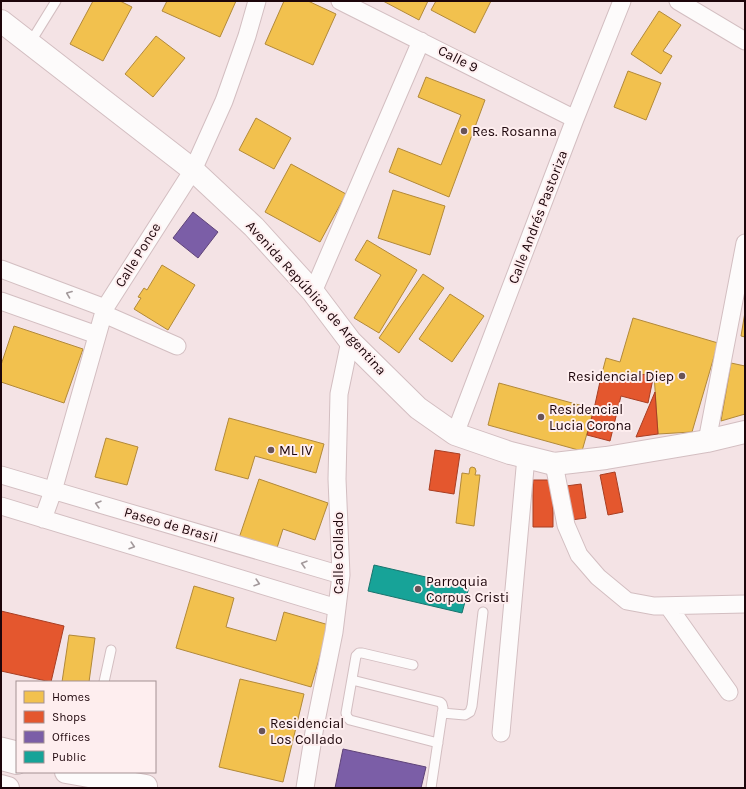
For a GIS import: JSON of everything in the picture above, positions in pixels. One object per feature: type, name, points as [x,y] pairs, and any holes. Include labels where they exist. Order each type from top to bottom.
[{"type":"main road","name":"Avenida República de Argentina","points":[[1,21],[193,170],[254,227],[313,292],[350,341],[418,408],[456,434],[510,453],[554,464],[606,458],[707,441],[745,432]]},
{"type":"main road","points":[[1,759],[16,763]]},
{"type":"main road","points":[[57,773],[113,788]]},
{"type":"main road","points":[[72,773],[151,787]]},
{"type":"main road","points":[[1,786],[8,788]]},
{"type":"street","name":"Calle Ponce","points":[[43,519],[53,491],[104,311],[193,170],[224,101],[247,36],[256,1]]},
{"type":"street","name":"Calle 9","points":[[340,1],[575,119]]},
{"type":"street","name":"Calle Andrés Pastoriza","points":[[456,434],[575,119],[622,1]]},
{"type":"street","points":[[678,1],[745,41]]},
{"type":"street","points":[[313,292],[421,41]]},
{"type":"street","points":[[707,441],[745,243]]},
{"type":"street","points":[[1,269],[104,311],[177,346]]},
{"type":"street","points":[[1,301],[97,335]]},
{"type":"street","name":"Calle Collado","points":[[305,788],[315,726],[334,632],[341,575],[337,479],[339,394],[350,341]]},
{"type":"street","points":[[501,734],[526,457]]},
{"type":"street","points":[[554,464],[566,525],[579,555],[598,577],[628,600],[654,606],[745,604]]},
{"type":"street","name":"Paseo de Brasil","points":[[1,475],[341,575]]},
{"type":"street","points":[[1,506],[337,608]]},
{"type":"street","points":[[668,606],[729,692]]},
{"type":"street","points":[[1,746],[16,750]]},
{"type":"street","points":[[100,773],[151,787]]},
{"type":"lane","points":[[30,43],[56,1]]},
{"type":"lane","points":[[442,712],[465,715],[470,712],[472,706],[483,612]]},
{"type":"lane","points":[[104,681],[111,650]]},
{"type":"lane","points":[[413,665],[359,653],[356,656],[346,714],[350,720],[438,743]]},
{"type":"lane","points":[[352,680],[440,702],[442,704],[443,708],[431,788]]},
{"type":"building: Homes","points":[[93,1],[120,1],[132,7],[103,61],[70,44]]},
{"type":"building: Homes","points":[[167,1],[236,1],[220,37],[162,11]]},
{"type":"building: Homes","points":[[284,1],[308,1],[336,14],[313,65],[265,44]]},
{"type":"building: Homes","points":[[383,1],[428,1],[419,20]]},
{"type":"building: Homes","points":[[436,1],[491,1],[475,33],[431,10]]},
{"type":"building: Homes","points":[[659,11],[681,25],[663,51],[672,56],[661,74],[631,54]]},
{"type":"building: Homes","points":[[156,36],[185,58],[153,97],[125,74]]},
{"type":"building: Homes","points":[[628,71],[661,83],[646,120],[614,107]]},
{"type":"building: Homes","name":"Res. Rosanna","points":[[426,77],[485,100],[449,197],[389,172],[398,148],[441,165],[461,115],[418,97]]},
{"type":"building: Homes","points":[[256,118],[291,138],[274,169],[239,150]]},
{"type":"building: Homes","points":[[291,164],[346,194],[320,242],[265,212]]},
{"type":"building: Homes","points":[[393,190],[445,206],[430,255],[378,238]]},
{"type":"building: Homes","points":[[367,240],[417,270],[379,333],[354,318],[381,275],[355,260]]},
{"type":"building: Homes","points":[[162,265],[195,285],[168,330],[134,309],[141,298],[138,297],[144,288],[147,290]]},
{"type":"building: Homes","points":[[423,274],[444,288],[399,353],[379,338]]},
{"type":"building: Homes","points":[[450,294],[484,316],[452,362],[419,339]]},
{"type":"building: Homes","points":[[745,312],[745,337],[741,336]]},
{"type":"building: Homes","name":"Residencial Diep","points":[[633,318],[718,343],[692,432],[658,434],[654,374],[601,377],[606,358],[620,362]]},
{"type":"building: Homes","points":[[14,326],[83,349],[64,403],[1,382],[1,365]]},
{"type":"building: Homes","points":[[731,363],[745,366],[745,414],[721,421]]},
{"type":"building: Homes","name":"Residencial Lucia Corona","points":[[499,383],[594,409],[582,451],[488,425]]},
{"type":"building: Homes","name":"ML IV","points":[[229,418],[324,444],[316,473],[255,456],[248,479],[215,470]]},
{"type":"building: Homes","points":[[106,438],[138,447],[127,485],[95,477]]},
{"type":"building: Homes","points":[[470,468],[475,468],[475,475],[480,475],[474,526],[456,523],[462,473],[469,474]]},
{"type":"building: Homes","points":[[259,479],[328,503],[315,540],[283,529],[276,551],[239,538]]},
{"type":"building: Homes","points":[[194,586],[234,598],[226,627],[276,641],[284,612],[329,625],[311,687],[176,648]]},
{"type":"building: Homes","points":[[69,635],[95,638],[89,681],[62,681]]},
{"type":"building: Homes","name":"Residencial Los Collado","points":[[240,679],[304,694],[283,782],[219,767]]},
{"type":"building: Shops","points":[[654,374],[648,403],[621,396],[610,441],[587,435],[601,377]]},
{"type":"building: Shops","points":[[655,392],[658,434],[636,437]]},
{"type":"building: Shops","points":[[435,450],[460,454],[454,494],[429,490]]},
{"type":"building: Shops","points":[[615,472],[623,512],[608,515],[600,475]]},
{"type":"building: Shops","points":[[533,480],[553,480],[553,527],[533,527]]},
{"type":"building: Shops","points":[[581,484],[586,518],[571,520],[566,486]]},
{"type":"building: Shops","points":[[1,611],[64,626],[51,681],[1,671]]},
{"type":"building: Offices","points":[[193,212],[218,232],[198,258],[173,238]]},
{"type":"building: Offices","points":[[343,749],[426,767],[421,788],[335,788]]},
{"type":"building: Public","name":"Parroquia Corpus Cristi","points":[[374,565],[469,587],[462,613],[368,591]]},
{"type":"place","name":"Res. Rosanna","points":[[464,131]]},
{"type":"place","name":"Residencial Diep","points":[[682,376]]},
{"type":"place","name":"Residencial Lucia Corona","points":[[541,417]]},
{"type":"place","name":"ML IV","points":[[271,450]]},
{"type":"place","name":"Parroquia Corpus Cristi","points":[[418,589]]},
{"type":"place","name":"Residencial Los Collado","points":[[262,731]]}]
